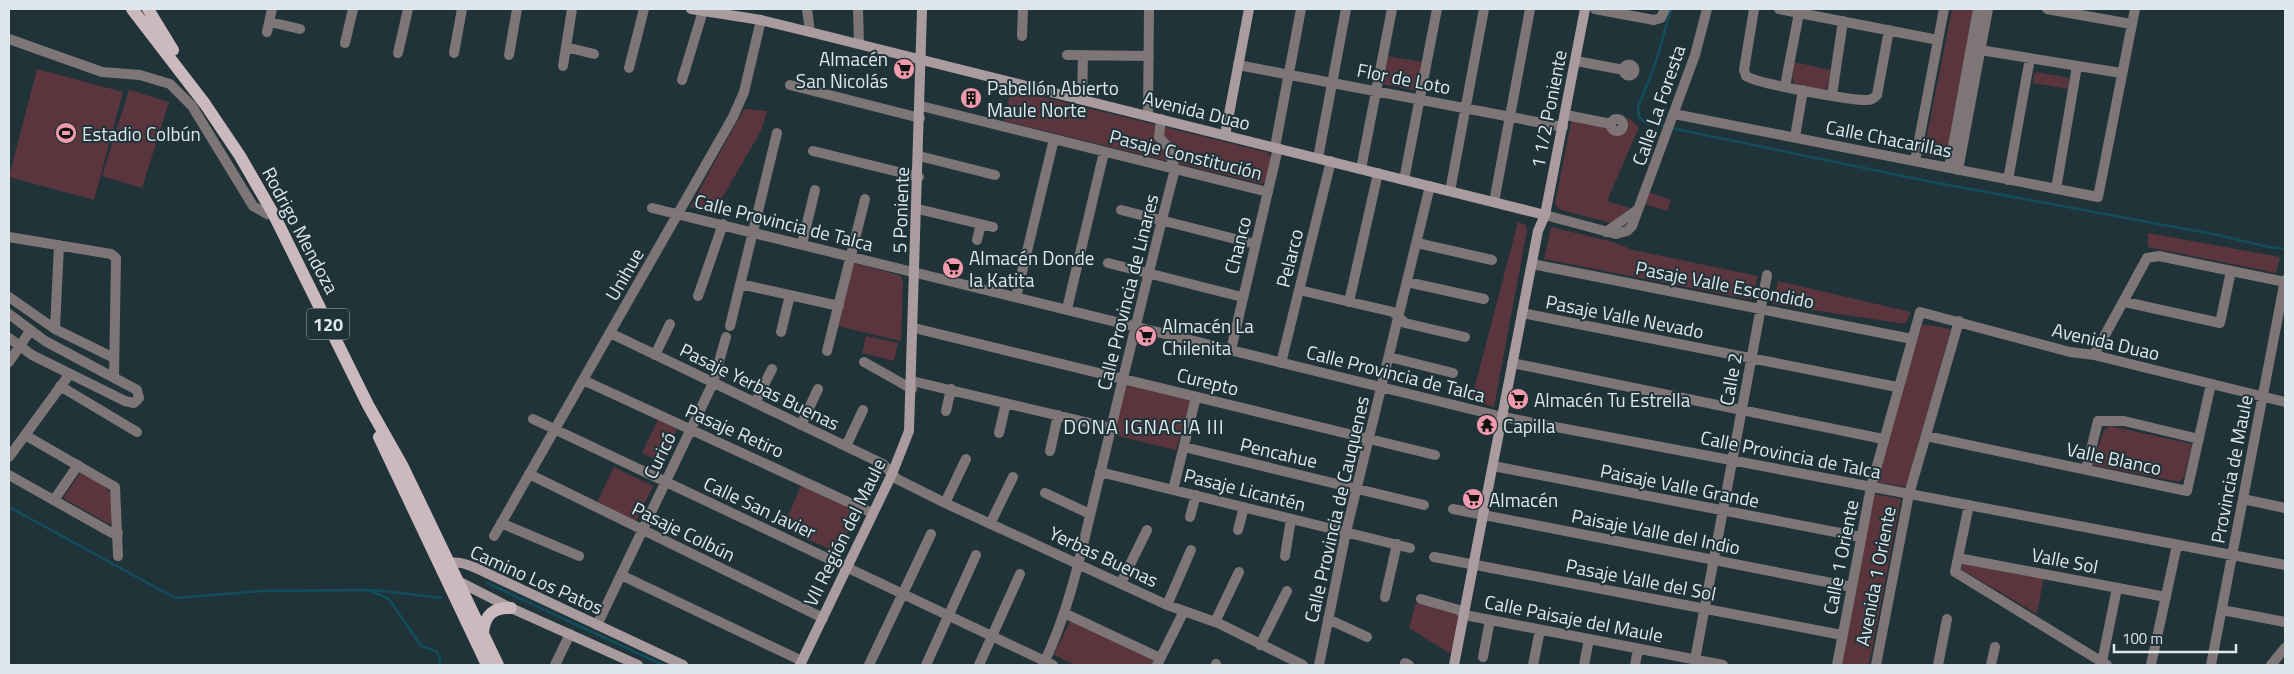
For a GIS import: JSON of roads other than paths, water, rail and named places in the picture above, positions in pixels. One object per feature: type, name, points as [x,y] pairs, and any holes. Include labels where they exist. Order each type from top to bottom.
[{"type":"main road","name":"Rodrigo Mendoza","points":[[132,9],[205,104]]},
{"type":"main road","name":"Rodrigo Mendoza","points":[[148,9],[205,104],[240,156],[274,215],[368,405],[403,467],[487,665]]},
{"type":"main road","name":"Rodrigo Mendoza","points":[[446,566],[460,582],[498,665]]},
{"type":"main road","points":[[483,632],[484,624],[490,613],[499,608],[511,608]]},
{"type":"street","points":[[272,9],[268,27],[300,29]]},
{"type":"street","points":[[345,43],[353,9]]},
{"type":"street","points":[[398,53],[408,9]]},
{"type":"street","points":[[454,53],[462,9]]},
{"type":"street","points":[[510,55],[516,9]]},
{"type":"street","points":[[563,66],[572,9]]},
{"type":"street","points":[[629,68],[644,9]]},
{"type":"street","name":"Avenida Duao","points":[[691,9],[761,20],[922,59],[1494,202],[1606,232]]},
{"type":"street","points":[[807,9],[810,32]]},
{"type":"street","points":[[858,9],[859,44]]},
{"type":"street","name":"5 Poniente","points":[[911,412],[921,106],[922,9]]},
{"type":"street","points":[[1022,9],[1022,36]]},
{"type":"street","points":[[1148,116],[1149,9]]},
{"type":"street","points":[[1225,135],[1249,9]]},
{"type":"street","name":"Chanco","points":[[1230,350],[1268,192],[1301,9]]},
{"type":"street","points":[[1318,158],[1346,9]]},
{"type":"street","points":[[1360,169],[1392,9]]},
{"type":"street","points":[[1404,180],[1437,9]]},
{"type":"street","points":[[1450,191],[1484,9]]},
{"type":"street","points":[[1494,202],[1530,9]]},
{"type":"street","name":"1 1/2 Poniente","points":[[1454,665],[1538,231],[1545,215],[1566,115],[1585,9]]},
{"type":"street","points":[[1594,9],[1647,20],[1663,13]]},
{"type":"street","name":"Calle La Foresta","points":[[1606,232],[1638,210],[1695,55],[1707,9]]},
{"type":"street","points":[[1754,9],[1745,73],[1749,78],[1832,95],[1865,100],[1874,98],[1878,90],[1889,30]]},
{"type":"street","points":[[1779,9],[1938,40]]},
{"type":"street","points":[[1915,161],[1944,9]]},
{"type":"street","points":[[1954,169],[1978,9]]},
{"type":"street","points":[[1954,169],[1988,9]]},
{"type":"street","points":[[2047,9],[2086,12],[2131,24]]},
{"type":"street","points":[[1980,50],[2121,73],[2135,9]]},
{"type":"street","points":[[682,80],[703,11]]},
{"type":"street","points":[[1785,86],[1799,13]]},
{"type":"street","name":"Unihue","points":[[494,536],[737,110],[744,92],[761,20]]},
{"type":"street","points":[[1832,95],[1843,21]]},
{"type":"street","points":[[9,40],[102,72],[140,74],[170,84],[192,106],[253,206],[262,212],[274,215]]},
{"type":"street","points":[[566,47],[594,54]]},
{"type":"street","points":[[1067,55],[1148,56]]},
{"type":"street","points":[[1082,99],[1083,55]]},
{"type":"street","points":[[2008,180],[2030,58]]},
{"type":"street","points":[[1576,61],[1624,70]]},
{"type":"street","name":"Flor de Loto","points":[[1238,65],[1563,127]]},
{"type":"street","points":[[2056,189],[2077,66]]},
{"type":"street","name":"Calle Chacarillas","points":[[1673,117],[1795,137],[2098,197],[2121,73]]},
{"type":"street","points":[[790,85],[920,118]]},
{"type":"street","points":[[1795,137],[1803,90]]},
{"type":"street","name":"Pasaje Constitución","points":[[921,106],[1268,192]]},
{"type":"street","points":[[1566,115],[1611,124]]},
{"type":"street","points":[[1161,119],[1159,137],[1168,148],[1175,169]]},
{"type":"street","points":[[730,326],[777,133]]},
{"type":"street","points":[[1016,297],[1054,139]]},
{"type":"street","points":[[813,151],[919,177]]},
{"type":"street","points":[[1067,309],[1104,152]]},
{"type":"street","points":[[919,156],[995,175]]},
{"type":"street","name":"Pelarco","points":[[1282,363],[1331,161]]},
{"type":"street","name":"Calle Provincia de Linares","points":[[1047,664],[1080,564],[1100,472],[1175,169]]},
{"type":"street","points":[[1349,302],[1378,173]]},
{"type":"street","name":"Calle Provincia de Cauquenes","points":[[1319,665],[1356,488],[1430,186]]},
{"type":"street","points":[[802,244],[815,190]]},
{"type":"street","points":[[827,351],[865,199]]},
{"type":"street","name":"Calle Provincia de Talca","points":[[652,208],[916,271],[1503,417],[2285,565]]},
{"type":"street","points":[[918,208],[993,227]]},
{"type":"street","points":[[1121,210],[1255,244]]},
{"type":"street","points":[[698,296],[723,224]]},
{"type":"street","points":[[977,240],[981,224]]},
{"type":"street","points":[[9,237],[111,254],[116,258],[114,377]]},
{"type":"street","points":[[1417,243],[1492,260]]},
{"type":"street","points":[[55,329],[59,246]]},
{"type":"street","points":[[2094,355],[2148,258],[2159,256],[2285,281]]},
{"type":"street","points":[[1108,263],[1242,297]]},
{"type":"street","name":"Pasaje Valle Escondido","points":[[1532,264],[1912,339]]},
{"type":"street","points":[[2125,302],[2220,323],[2231,271]]},
{"type":"street","name":"Calle 2","points":[[1694,662],[1767,275]]},
{"type":"street","name":"Provincia de Maule","points":[[2211,665],[2285,281]]},
{"type":"street","points":[[1407,282],[1484,299]]},
{"type":"street","points":[[740,284],[839,306]]},
{"type":"street","points":[[1299,290],[1393,312],[1405,323],[1465,337]]},
{"type":"street","points":[[782,332],[790,295]]},
{"type":"street","points":[[9,297],[55,329],[114,358]]},
{"type":"street","name":"Avenida Duao","points":[[1920,312],[2070,352],[2094,355],[2285,402]]},
{"type":"street","name":"Calle 1 Oriente","points":[[1836,665],[1871,487],[1897,388],[1920,312]]},
{"type":"street","points":[[9,314],[30,331],[137,390],[139,395],[137,401],[130,403],[91,382],[69,374],[19,346],[9,338]]},
{"type":"street","name":"Pasaje Valle Nevado","points":[[1522,314],[1897,388]]},
{"type":"street","name":"Avenida 1 Oriente","points":[[1876,665],[1909,494],[1958,321]]},
{"type":"street","points":[[655,355],[670,324]]},
{"type":"street","name":"Curepto","points":[[914,328],[1435,454]]},
{"type":"street","points":[[9,362],[30,331]]},
{"type":"street","name":"Pasaje Yerbas Buenas","points":[[610,333],[883,464],[892,474]]},
{"type":"street","name":"Curicó","points":[[597,624],[714,383],[726,337]]},
{"type":"street","points":[[1388,357],[1453,374]]},
{"type":"street","points":[[864,362],[912,385],[951,389],[1111,428]]},
{"type":"street","points":[[1512,363],[1883,439]]},
{"type":"street","points":[[755,403],[772,369]]},
{"type":"street","points":[[9,457],[69,374]]},
{"type":"street","name":"Pasaje Retiro","points":[[583,380],[872,513]]},
{"type":"street","name":"Valle Blanco","points":[[1926,436],[2187,491],[2211,384]]},
{"type":"street","points":[[60,386],[137,432]]},
{"type":"street","points":[[801,424],[818,389]]},
{"type":"street","points":[[946,411],[951,389]]},
{"type":"street","points":[[1173,490],[1196,397]]},
{"type":"street","points":[[999,433],[1006,403]]},
{"type":"street","points":[[846,446],[863,410]]},
{"type":"street","name":"VII Región del Maule","points":[[801,663],[892,474],[906,440],[911,412]]},
{"type":"street","points":[[1050,451],[1058,415]]},
{"type":"street","name":"Calle San Javier","points":[[534,419],[992,636],[1047,664]]},
{"type":"street","points":[[2086,470],[2098,421],[2124,421],[2199,439]]},
{"type":"street","points":[[25,435],[116,487],[118,556]]},
{"type":"street","name":"Pencahue","points":[[1184,447],[1424,505]]},
{"type":"street","points":[[946,503],[966,459]]},
{"type":"street","points":[[54,500],[78,465]]},
{"type":"street","name":"Paisaje Valle Grande","points":[[1493,466],[1861,537]]},
{"type":"street","name":"Pasaje Licantén","points":[[1100,472],[1410,548]]},
{"type":"street","name":"Pasaje Colbún","points":[[529,474],[822,618]]},
{"type":"street","name":"Yerbas Buenas","points":[[892,474],[897,480],[990,524],[1167,605],[1215,622],[1303,665]]},
{"type":"street","points":[[9,475],[118,534]]},
{"type":"street","points":[[990,524],[1014,477]]},
{"type":"street","points":[[1045,493],[1090,514]]},
{"type":"street","points":[[1190,517],[1196,495]]},
{"type":"street","points":[[2243,499],[2285,508]]},
{"type":"street","points":[[1969,505],[1955,572],[2105,664],[2117,588]]},
{"type":"street","points":[[1238,530],[1244,507]]},
{"type":"street","name":"Paisaje Valle del Indio","points":[[1453,509],[1852,588]]},
{"type":"street","points":[[1285,556],[1291,519]]},
{"type":"street","points":[[501,523],[579,556]]},
{"type":"street","points":[[1121,584],[1147,530]]},
{"type":"street","points":[[869,665],[931,534]]},
{"type":"street","points":[[1385,597],[1397,544]]},
{"type":"street","points":[[2151,665],[2177,545]]},
{"type":"street","points":[[1167,605],[1191,550]]},
{"type":"street","points":[[926,665],[976,555]]},
{"type":"street","name":"Pasaje Valle del Sol","points":[[1434,556],[1842,635]]},
{"type":"street","name":"Valle Sol","points":[[1958,558],[2166,597]]},
{"type":"street","name":"Camino Los Patos","points":[[446,566],[476,568],[683,665]]},
{"type":"street","points":[[1215,622],[1239,572]]},
{"type":"street","points":[[979,665],[1020,574]]},
{"type":"street","points":[[621,575],[801,663]]},
{"type":"street","name":"Camino Los Patos","points":[[460,582],[511,608],[638,665]]},
{"type":"street","points":[[1260,644],[1287,591]]},
{"type":"street","name":"Calle Paisaje del Maule","points":[[1421,599],[1459,610],[1465,615],[1694,662],[1723,665]]},
{"type":"street","points":[[2222,610],[2285,622]]},
{"type":"street","points":[[1064,612],[1159,661],[1184,611]]},
{"type":"street","points":[[1328,619],[1367,637]]},
{"type":"street","points":[[1938,665],[1947,619]]},
{"type":"street","points":[[1483,657],[1490,620]]},
{"type":"street","points":[[1532,665],[1540,630]]},
{"type":"street","points":[[555,665],[570,634]]},
{"type":"street","points":[[1584,665],[1589,639]]},
{"type":"street","points":[[1992,665],[1995,647]]},
{"type":"street","points":[[2271,665],[2285,648]]},
{"type":"street","points":[[1635,665],[1638,649]]},
{"type":"waterway","points":[[1666,126],[1644,122],[1639,117],[1638,107],[1655,65],[1671,9]]},
{"type":"waterway","points":[[1671,128],[1927,181],[2285,249]]},
{"type":"waterway","points":[[9,507],[175,598],[262,591],[369,590],[389,599],[421,646],[436,651],[440,658],[439,665]]},
{"type":"waterway","points":[[487,583],[663,665]]},
{"type":"waterway","points":[[374,590],[442,598]]},
{"type":"place","name":"Almacén San Nicolás","points":[[904,69]]},
{"type":"place","name":"Pabellón Abierto Maule Norte","points":[[971,98]]},
{"type":"place","name":"Estadio Colbún","points":[[66,133]]},
{"type":"place","name":"Almacén Donde la Katita","points":[[953,268]]},
{"type":"place","name":"Almacén La Chilenita","points":[[1146,336]]},
{"type":"place","name":"Almacén Tu Estrella","points":[[1518,399]]},
{"type":"place","name":"Capilla","points":[[1487,425]]},
{"type":"place","name":"Almacén","points":[[1473,499]]},
{"type":"district","name":"DONA IGNACIA III","points":[[1144,426]]}]
